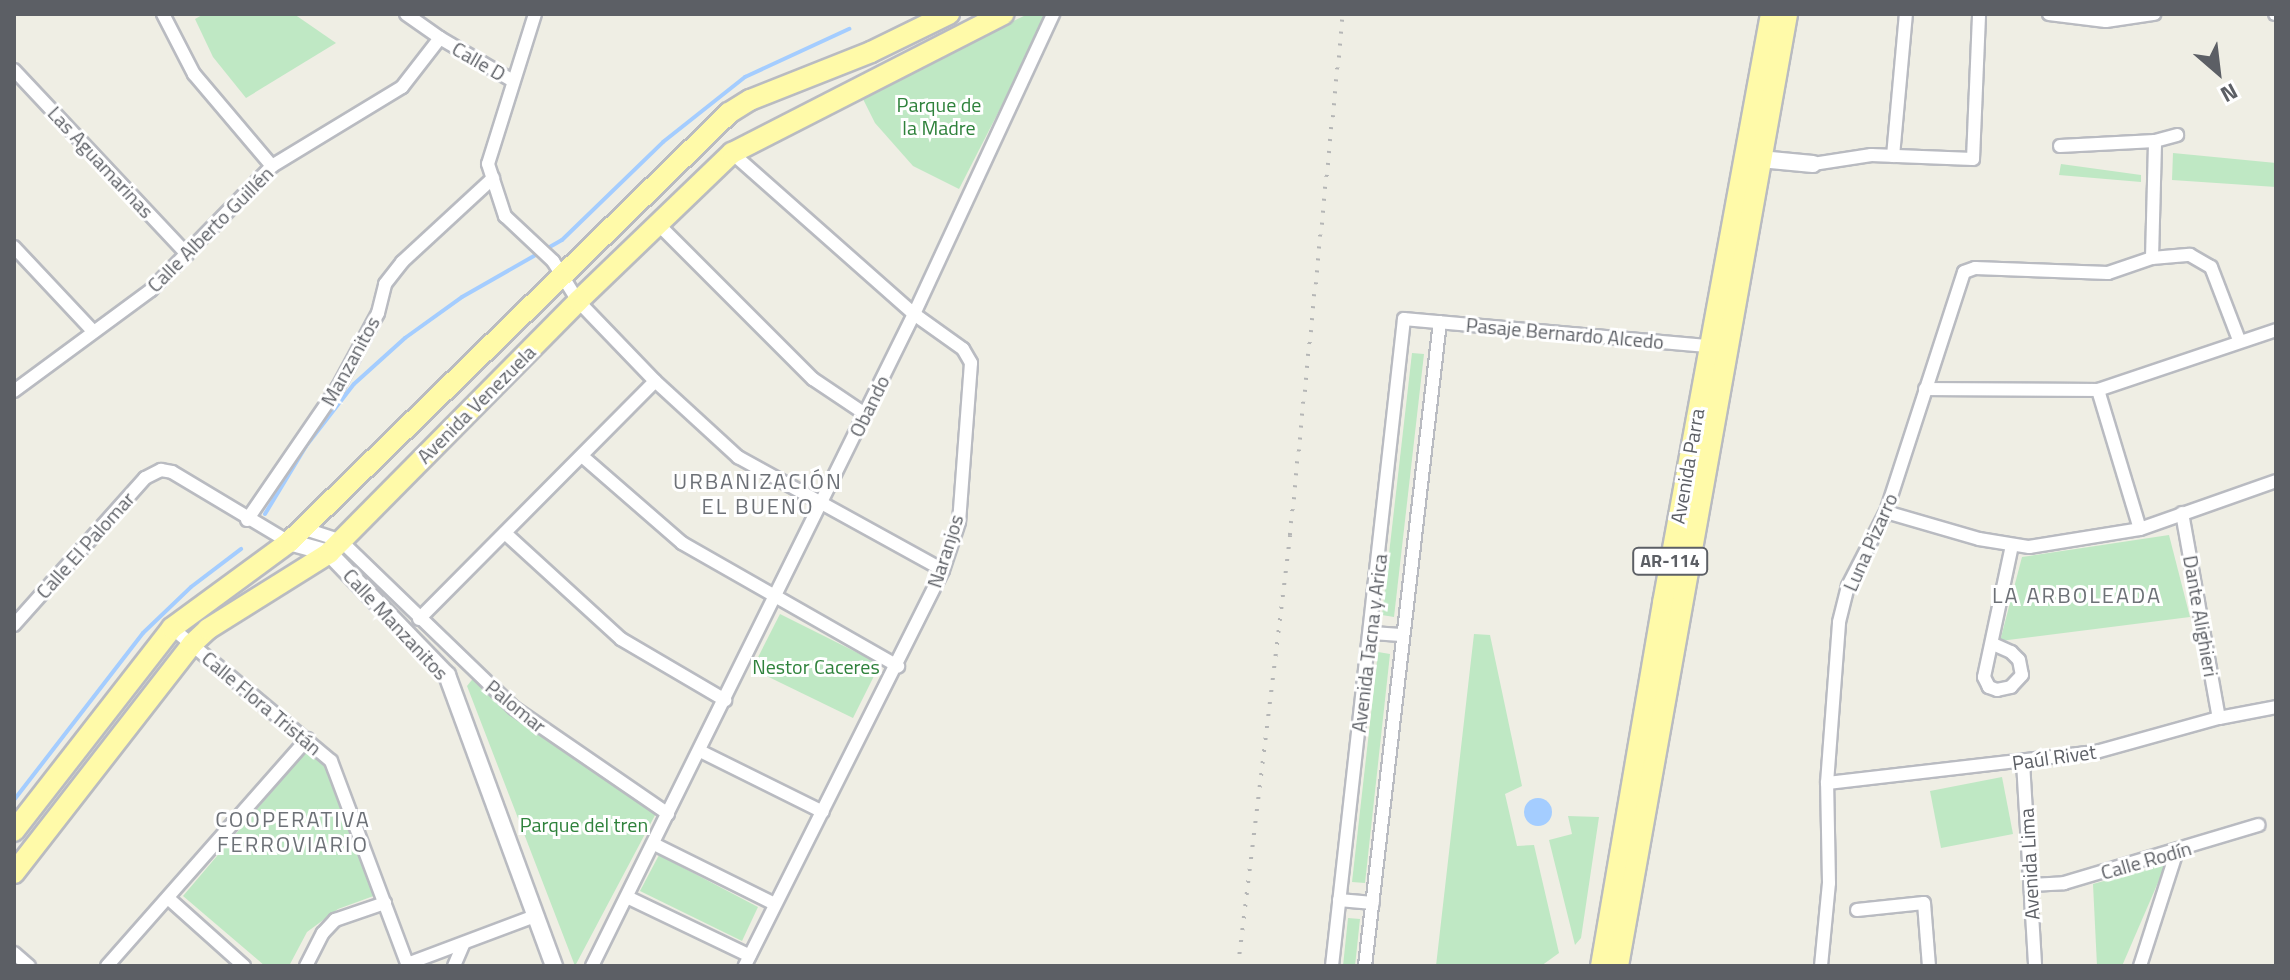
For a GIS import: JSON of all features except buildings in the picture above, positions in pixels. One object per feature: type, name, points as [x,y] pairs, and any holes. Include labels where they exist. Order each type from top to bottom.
[{"type":"main road","name":"Avenida Venezuela","points":[[14,831],[172,628],[288,535],[558,268],[729,113],[916,21],[949,14]]},
{"type":"main road","name":"Avenida Venezuela","points":[[14,873],[192,644],[208,629],[334,546],[578,301],[732,153],[1004,14]]},
{"type":"main road","name":"Avenida Parra","points":[[1601,966],[1752,158],[1771,14]]},
{"type":"main road","name":"Avenida Parra","points":[[1752,158],[1787,14]]},
{"type":"main road","name":"Avenida Parra","points":[[1618,966],[1718,347]]},
{"type":"street","points":[[163,14],[194,74],[272,166]]},
{"type":"street","name":"Calle D","points":[[406,14],[513,81]]},
{"type":"street","points":[[535,14],[488,164],[505,216],[558,268],[578,301],[655,381],[738,457],[943,570]]},
{"type":"street","name":"Obando","points":[[592,966],[914,314],[1053,14]]},
{"type":"street","points":[[1893,156],[1906,14]]},
{"type":"street","points":[[1752,158],[1813,164],[1838,158],[1893,156],[1973,159],[1979,14]]},
{"type":"street","points":[[2049,14],[2106,21],[2154,14]]},
{"type":"street","name":"Calle Alberto Guillén","points":[[14,391],[151,290],[272,166],[402,87],[440,38]]},
{"type":"street","name":"Las Aguamarinas","points":[[14,70],[187,254]]},
{"type":"street","points":[[2060,146],[2155,141],[2177,135]]},
{"type":"street","points":[[2155,141],[2152,258],[2190,255],[2211,267],[2239,340]]},
{"type":"street","name":"Naranjos","points":[[732,153],[914,314],[963,349],[971,363],[959,522],[943,570],[898,666],[748,961]]},
{"type":"street","name":"Manzanitos","points":[[249,521],[338,387],[378,313],[385,284],[402,262],[493,178]]},
{"type":"street","points":[[659,225],[813,379],[865,414]]},
{"type":"street","points":[[14,247],[93,331]]},
{"type":"street","name":"Luna Pizarro","points":[[1821,966],[1829,883],[1827,783],[1839,622],[1848,586],[1886,512],[1964,272],[1975,268],[2108,273],[2152,258]]},
{"type":"street","name":"Pasaje Bernardo Alcedo","points":[[1404,319],[1718,347]]},
{"type":"street","name":"Avenida Tacna y Arica","points":[[1332,966],[1404,319]]},
{"type":"street","name":"Avenida Tacna y Arica","points":[[1365,966],[1440,322]]},
{"type":"street","points":[[1925,389],[2098,390],[2276,330]]},
{"type":"street","points":[[419,619],[655,381]]},
{"type":"street","points":[[2098,390],[2140,529]]},
{"type":"street","points":[[582,456],[682,543],[775,599],[898,666]]},
{"type":"street","name":"Calle Manzanitos","points":[[161,470],[172,472],[249,521],[288,535],[334,546],[447,675],[554,966]]},
{"type":"street","name":"Calle El Palomar","points":[[14,625],[145,478],[161,470]]},
{"type":"street","points":[[1886,512],[2029,547],[2140,529],[2276,481]]},
{"type":"street","name":"Dante Alighieri","points":[[2182,513],[2219,718]]},
{"type":"street","points":[[505,533],[621,639],[725,700]]},
{"type":"street","points":[[1993,644],[2012,545]]},
{"type":"street","name":"Palomar","points":[[334,546],[419,619],[514,708],[668,814]]},
{"type":"street","name":"Calle Flora Tristán","points":[[172,628],[331,761],[408,965]]},
{"type":"street","points":[[1371,633],[1402,635]]},
{"type":"street","name":"Paúl Rivet","points":[[1827,783],[2096,752],[2219,718],[2276,707]]},
{"type":"street","points":[[107,966],[307,739]]},
{"type":"street","points":[[700,751],[823,812]]},
{"type":"street","name":"Avenida Lima","points":[[2023,762],[2035,966]]},
{"type":"street","name":"Calle Rodín","points":[[2031,885],[2064,883],[2259,825]]},
{"type":"street","points":[[654,844],[775,904]]},
{"type":"street","points":[[2140,966],[2177,851]]},
{"type":"street","points":[[627,897],[748,961]]},
{"type":"street","points":[[168,898],[244,966]]},
{"type":"street","points":[[1339,900],[1373,903]]},
{"type":"street","points":[[306,966],[323,933],[335,920],[385,903]]},
{"type":"street","points":[[1857,910],[1924,903],[1929,966]]},
{"type":"street","points":[[408,965],[535,916]]},
{"type":"street","points":[[454,966],[463,945]]},
{"type":"street","points":[[14,953],[29,966]]},
{"type":"green space","points":[[204,14],[294,14],[336,43],[246,98],[213,57],[195,19]]},
{"type":"green space","name":"Parque de la Madre","points":[[1028,14],[1042,14],[1045,21],[959,189],[913,166],[875,123],[861,95]]},
{"type":"green space","points":[[2173,153],[2276,163],[2276,187],[2172,180]]},
{"type":"green space","points":[[2061,164],[2141,175],[2141,182],[2059,175]]},
{"type":"green space","points":[[1412,353],[1424,354],[1394,617],[1382,615]]},
{"type":"green space","points":[[2169,535],[2190,617],[2000,641],[2022,557]]},
{"type":"green space","name":"Nestor Caceres","points":[[780,614],[880,664],[853,718],[752,669]]},
{"type":"green space","points":[[1474,634],[1490,635],[1522,786],[1505,794],[1517,846],[1534,845],[1559,953],[1541,966],[1436,966]]},
{"type":"green space","points":[[1378,652],[1390,654],[1365,883],[1352,882]]},
{"type":"green space","name":"Parque del tren","points":[[475,676],[517,719],[662,802],[575,966],[467,686]]},
{"type":"green space","points":[[307,750],[328,770],[379,894],[338,909],[307,932],[289,966],[265,966],[183,896]]},
{"type":"green space","points":[[2002,777],[2013,834],[1941,848],[1930,791]]},
{"type":"green space","points":[[1568,816],[1599,817],[1581,938],[1575,945],[1549,840],[1572,834]]},
{"type":"green space","points":[[659,855],[758,907],[742,941],[640,891]]},
{"type":"green space","points":[[2166,864],[2122,966],[2097,966],[2093,884]]},
{"type":"green space","points":[[1348,918],[1360,919],[1355,966],[1343,966]]},
{"type":"water","points":[[1538,798],[1548,802],[1552,812],[1548,822],[1538,826],[1528,822],[1524,812],[1528,802]]},
{"type":"waterway","points":[[265,514],[306,446],[354,384],[405,338],[462,297],[562,240],[663,142],[745,77],[849,29]]},
{"type":"waterway","points":[[14,800],[143,633],[191,587],[241,549]]},
{"type":"railway","points":[[1238,966],[1290,535],[1343,14]]},
{"type":"district","name":"URBANIZACIÓN EL BUENO","points":[[758,494]]},
{"type":"district","name":"LA ARBOLEADA","points":[[2077,596]]},
{"type":"district","name":"COOPERATIVA FERROVIARIO","points":[[293,832]]}]
